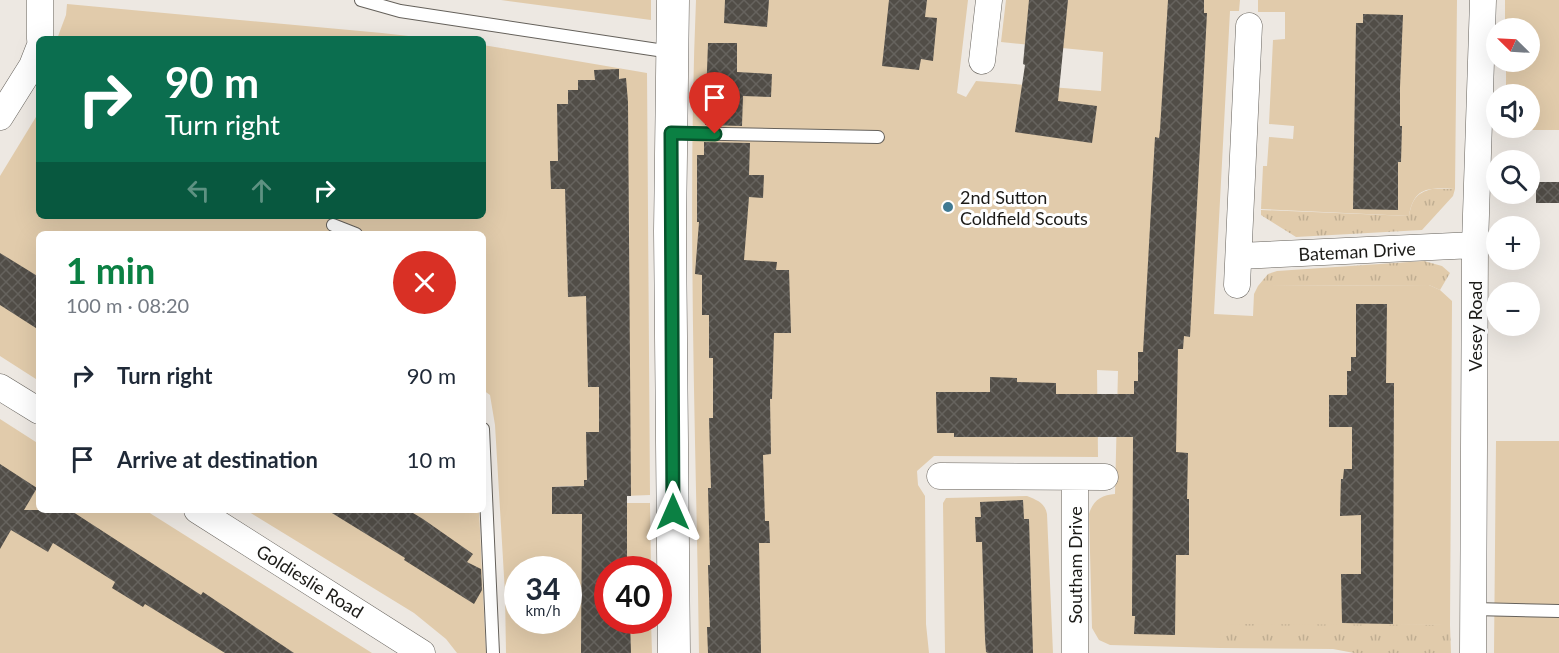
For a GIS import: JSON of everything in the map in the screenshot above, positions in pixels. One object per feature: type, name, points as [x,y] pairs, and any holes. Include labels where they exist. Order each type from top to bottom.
[{"type":"street","points":[[40,0],[40,36]]},
{"type":"street","points":[[673,0],[671,133],[674,653]]},
{"type":"street","points":[[982,60],[989,0]]},
{"type":"street","name":"Vesey Road","points":[[1473,653],[1475,245],[1483,0]]},
{"type":"street","points":[[1237,285],[1249,26]]},
{"type":"street","points":[[0,117],[36,56]]},
{"type":"street","name":"Bateman Drive","points":[[1239,256],[1475,245]]},
{"type":"street","points":[[0,387],[36,409]]},
{"type":"street","points":[[940,476],[1105,477]]},
{"type":"street","name":"Southam Drive","points":[[1075,478],[1075,653]]},
{"type":"street","name":"Goldieslie Road","points":[[201,513],[422,653]]},
{"type":"lane","points":[[361,0],[400,11],[671,52]]},
{"type":"lane","points":[[671,133],[878,137]]},
{"type":"lane","points":[[333,225],[348,231]]},
{"type":"lane","points":[[486,496],[493,653]]},
{"type":"lane","points":[[1473,609],[1559,611]]},
{"type":"green space","points":[[501,0],[651,0],[651,20]]},
{"type":"green space","points":[[696,0],[968,0],[957,93],[966,97],[976,81],[1101,91],[1103,52],[1001,42],[1006,0],[1240,0],[1239,11],[1230,11],[1214,314],[1253,316],[1254,294],[1258,286],[1429,285],[1440,290],[1452,301],[1450,625],[1221,624],[1220,648],[1110,645],[1099,640],[1092,628],[1089,514],[1099,499],[1115,494],[1118,371],[1097,370],[1098,457],[934,456],[917,471],[918,485],[925,496],[926,624],[929,653],[699,653],[692,245]]},
{"type":"green space","points":[[1258,0],[1457,0],[1455,189],[1424,191],[1415,199],[1409,216],[1261,209],[1263,166],[1267,166],[1269,137],[1293,139],[1294,126],[1269,124],[1273,40],[1285,39],[1285,12],[1258,12]]},
{"type":"green space","points":[[1505,0],[1559,0],[1559,130],[1540,130],[1540,84],[1506,84],[1506,72],[1540,72],[1540,18],[1505,18]]},
{"type":"green space","points":[[67,4],[408,36],[58,36],[66,15]]},
{"type":"green space","points":[[486,46],[647,73],[650,495],[597,497],[584,494],[573,486],[552,487],[594,503],[650,503],[651,556],[594,556],[594,634],[651,634],[652,653],[506,653],[506,634],[582,634],[582,556],[504,556],[504,576],[495,425],[490,395],[486,392],[486,231],[36,231],[36,379],[0,356],[0,176],[36,117],[36,219],[486,219]]},
{"type":"green space","points":[[1432,189],[1455,189],[1453,196],[1422,230],[1296,237],[1261,215],[1261,210],[1409,216],[1416,198]]},
{"type":"green space","points":[[1424,261],[1442,266],[1450,273],[1440,290],[1429,285],[1258,286],[1268,274],[1277,271]]},
{"type":"green space","points":[[0,419],[36,442],[36,513],[150,513],[372,653],[0,653]]},
{"type":"green space","points":[[1496,441],[1559,441],[1559,653],[1494,653]]},
{"type":"green space","points":[[1027,496],[1042,505],[1047,514],[1053,653],[945,653],[943,503],[946,498]]},
{"type":"green space","points":[[251,513],[479,513],[486,653],[457,653],[446,639],[414,613]]},
{"type":"green space","points":[[1220,624],[1450,625],[1451,653],[1354,653],[1333,649],[1220,648]]},
{"type":"building","points":[[725,0],[769,0],[767,27],[724,23]]},
{"type":"building","points":[[889,0],[927,0],[925,17],[937,18],[933,61],[921,59],[919,70],[882,66]]},
{"type":"building","points":[[1029,0],[1068,0],[1058,101],[1097,106],[1092,143],[1015,132],[1025,65],[1023,64]]},
{"type":"building","points":[[1168,0],[1204,0],[1204,13],[1207,13],[1190,337],[1184,336],[1183,349],[1178,349],[1176,452],[1188,453],[1189,555],[1176,555],[1175,635],[1134,634],[1135,616],[1132,616],[1133,437],[954,437],[954,433],[937,433],[936,392],[990,392],[990,377],[1017,378],[1017,382],[1056,383],[1056,394],[1134,394],[1134,381],[1138,381],[1138,352],[1143,352],[1155,137],[1159,138],[1160,130]]},
{"type":"building","points":[[1363,14],[1403,15],[1400,87],[1400,126],[1402,126],[1401,162],[1398,162],[1398,210],[1353,209],[1356,23],[1363,23]]},
{"type":"building","points":[[708,43],[737,43],[737,72],[772,74],[771,97],[743,96],[742,126],[705,125]]},
{"type":"building","points":[[619,69],[619,79],[626,78],[631,496],[627,496],[627,556],[594,556],[594,634],[630,634],[631,653],[581,653],[582,514],[552,514],[552,487],[584,486],[584,480],[587,480],[586,432],[599,432],[599,387],[588,387],[586,296],[568,297],[565,189],[551,189],[550,161],[558,161],[557,104],[568,104],[568,90],[578,90],[578,80],[595,80],[594,70]]},
{"type":"building","points":[[704,142],[750,143],[749,175],[764,175],[763,198],[749,197],[744,260],[777,262],[776,270],[789,270],[791,333],[774,333],[772,399],[770,399],[771,454],[763,455],[765,521],[769,521],[770,543],[759,543],[761,653],[708,653],[707,627],[710,627],[708,565],[710,565],[708,488],[711,488],[709,418],[713,418],[713,358],[709,358],[709,315],[702,315],[702,275],[695,274],[699,222],[697,222],[697,155],[704,155]]},
{"type":"building","points":[[1540,182],[1559,182],[1559,203],[1540,203]]},
{"type":"building","points":[[0,253],[36,275],[36,328],[0,305]]},
{"type":"building","points":[[1356,304],[1387,304],[1386,383],[1394,383],[1393,624],[1342,623],[1341,574],[1361,574],[1361,515],[1340,516],[1341,479],[1343,479],[1344,469],[1352,469],[1352,427],[1329,427],[1329,395],[1347,395],[1347,371],[1351,371],[1351,357],[1356,357]]},
{"type":"building","points":[[0,464],[36,487],[24,510],[36,510],[36,513],[75,513],[201,595],[203,592],[294,653],[225,653],[145,604],[143,607],[112,588],[115,582],[53,543],[48,552],[11,530],[0,549]]},
{"type":"building","points":[[1023,500],[1024,519],[1029,519],[1033,653],[988,653],[985,638],[982,542],[976,542],[975,517],[981,517],[980,502]]},
{"type":"building","points":[[332,513],[413,513],[473,554],[467,562],[481,569],[482,590],[474,604],[404,560],[405,558]]},
{"type":"place","name":"2nd Sutton Coldfield Scouts","points":[[948,207]]},
{"type":"route","points":[[673,512],[671,133],[715,134]]}]
